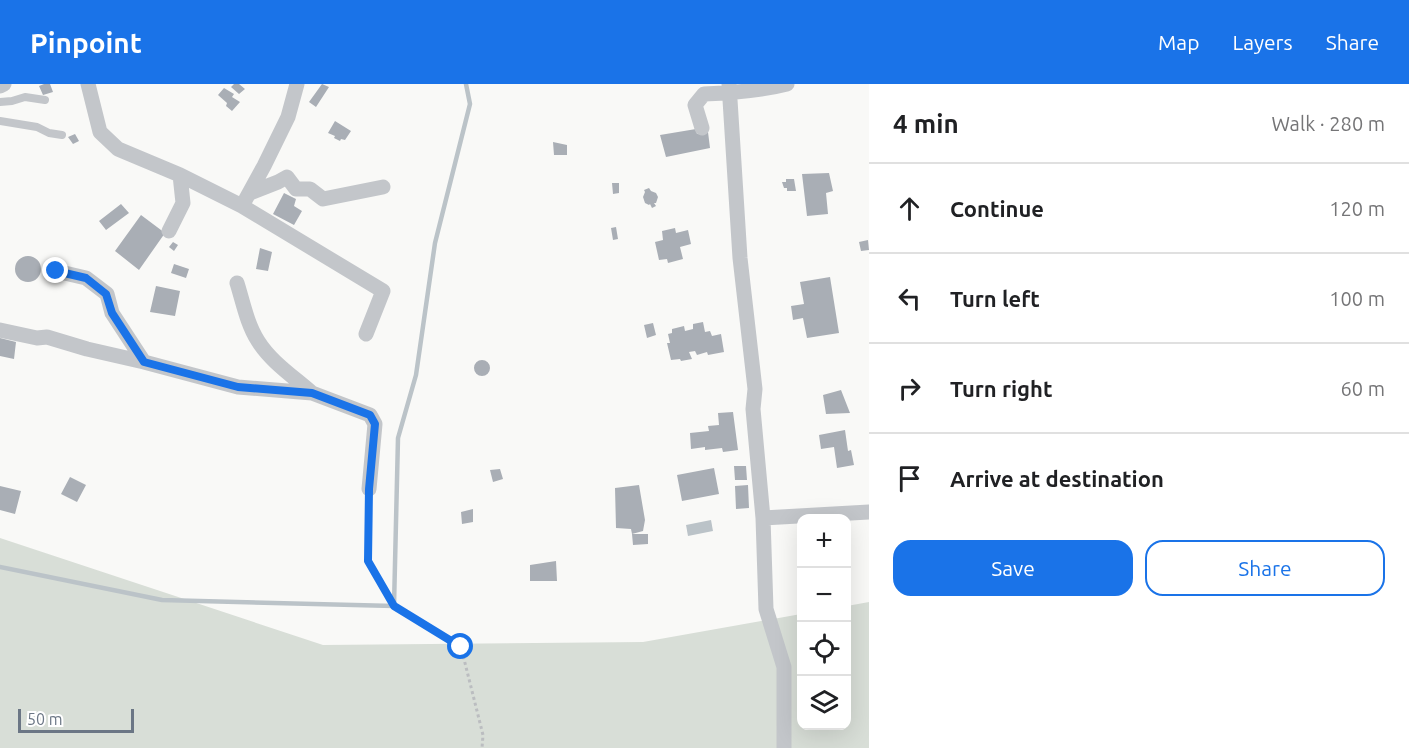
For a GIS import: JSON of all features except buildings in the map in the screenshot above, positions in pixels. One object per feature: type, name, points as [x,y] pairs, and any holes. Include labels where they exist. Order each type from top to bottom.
[{"type":"street","points":[[88,84],[100,132],[118,149],[246,200],[383,291],[366,334]]},
{"type":"street","points":[[246,200],[288,117],[297,84]]},
{"type":"street","points":[[702,128],[695,105],[704,94],[730,89],[757,90],[787,84]]},
{"type":"street","points":[[730,89],[740,258],[755,389],[753,409],[763,518],[766,609],[784,667],[784,748]]},
{"type":"street","points":[[169,231],[183,203],[180,175]]},
{"type":"street","points":[[246,200],[287,177],[296,189],[310,189],[323,199],[383,187]]},
{"type":"street","points":[[56,271],[86,278],[106,294],[112,313],[144,362]]},
{"type":"street","points":[[237,284],[258,341],[271,357],[312,393]]},
{"type":"street","points":[[1,329],[37,338],[47,337],[238,387],[312,393],[370,415],[375,424],[369,489]]},
{"type":"street","points":[[763,518],[869,512]]},
{"type":"lane","points":[[0,102],[25,97],[45,100]]},
{"type":"lane","points":[[0,121],[37,127],[62,135]]},
{"type":"path","points":[[369,489],[368,561],[394,606],[461,647],[483,735],[482,748]]},
{"type":"shaded area","points":[[711,520],[713,531],[688,536],[686,525]]},
{"type":"shaded area","points":[[0,538],[323,645],[643,642],[797,615],[797,730],[851,730],[851,605],[869,602],[869,748],[0,748]]},
{"type":"waterway","points":[[0,567],[162,600],[394,606],[398,438],[416,375],[435,243],[470,104],[466,84]]},
{"type":"route","points":[[56,271],[86,278],[106,294],[112,313],[144,362],[238,387],[312,393],[370,415],[375,424],[369,489],[368,561],[394,606],[461,647]]}]
